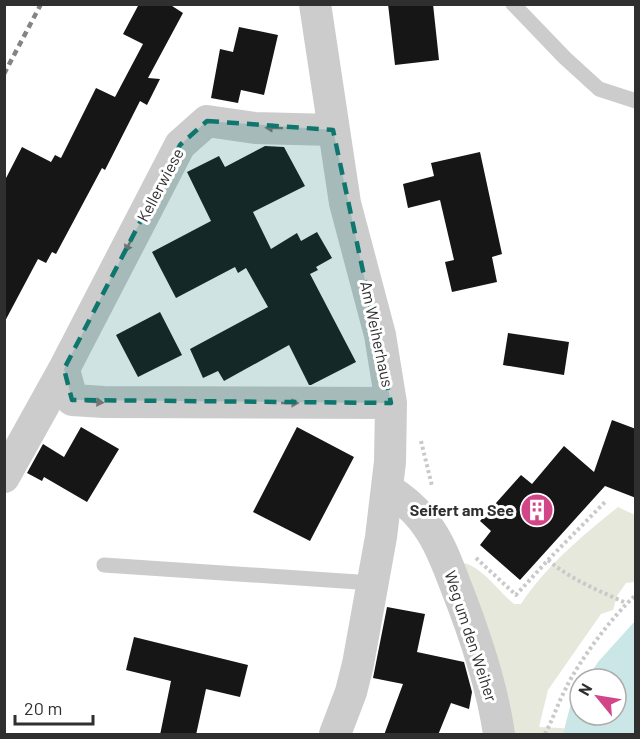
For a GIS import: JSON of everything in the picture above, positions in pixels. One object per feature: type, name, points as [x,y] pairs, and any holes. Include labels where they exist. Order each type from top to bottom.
[{"type":"street","name":"Am Weiherhaus","points":[[315,4],[345,203],[380,335],[391,403],[390,462],[381,537],[351,692],[335,735]]},
{"type":"street","name":"Kellerwiese","points":[[4,477],[64,369],[180,145],[207,121],[255,128],[333,130]]},
{"type":"street","points":[[64,369],[72,400],[391,403]]},
{"type":"street","name":"Weg um den Weiher","points":[[387,489],[402,498],[418,514],[430,530],[446,561],[465,607],[481,658],[499,735]]},
{"type":"lane","points":[[513,4],[565,58],[599,89],[636,101]]},
{"type":"lane","points":[[104,565],[373,583]]},
{"type":"path","points":[[470,552],[516,595],[606,501]]},
{"type":"path","points":[[548,560],[577,580],[627,603]]},
{"type":"path","points":[[545,735],[566,688],[578,669],[627,603],[636,595]]},
{"type":"highlighted area","points":[[207,121],[333,130],[391,403],[72,400],[64,369],[180,145]]},
{"type":"shaded area","points":[[618,507],[635,515],[635,582],[626,583],[617,596],[613,610],[601,614],[548,690],[539,727],[562,728],[565,729],[563,734],[512,734],[461,568],[465,563],[472,566],[514,604],[521,604],[553,564]]},
{"type":"water","points":[[635,621],[635,734],[563,734],[568,715],[568,727],[628,727],[628,667],[595,667]]},
{"type":"building","points":[[139,4],[169,4],[183,13],[148,78],[160,79],[147,105],[140,101],[105,170],[102,168],[56,254],[52,252],[46,263],[38,259],[4,323],[4,182],[22,147],[51,162],[55,155],[61,158],[96,88],[115,97],[143,44],[123,34]]},
{"type":"building","points":[[388,4],[433,4],[439,60],[395,65]]},
{"type":"building","points":[[239,27],[278,35],[264,95],[241,90],[238,103],[211,98],[220,49],[233,52]]},
{"type":"building","points":[[265,146],[284,147],[305,186],[253,212],[271,249],[297,233],[301,241],[317,232],[332,258],[316,267],[318,270],[310,274],[356,362],[311,385],[289,345],[224,381],[218,371],[203,378],[190,349],[268,307],[246,268],[238,273],[235,267],[176,298],[152,252],[211,221],[187,172],[219,156],[225,167]]},
{"type":"building","points":[[480,152],[502,254],[492,257],[497,282],[452,292],[445,262],[454,260],[440,200],[408,208],[403,184],[434,176],[431,163]]},
{"type":"building","points":[[160,312],[182,355],[138,377],[116,335]]},
{"type":"building","points":[[508,333],[569,342],[564,375],[503,365]]},
{"type":"building","name":"Seifert am See","points":[[612,420],[636,429],[636,498],[605,486],[520,580],[480,545],[491,531],[480,521],[521,475],[532,484],[564,446],[594,472]]},
{"type":"building","points":[[81,427],[119,449],[87,502],[44,477],[42,481],[27,473],[43,444],[64,457]]},
{"type":"building","points":[[297,427],[354,457],[310,541],[253,512]]},
{"type":"building","points":[[387,607],[425,614],[417,652],[464,662],[472,692],[469,709],[451,703],[438,735],[384,735],[403,684],[373,678]]},
{"type":"building","points":[[134,637],[248,665],[240,697],[206,689],[196,735],[160,735],[171,681],[126,670]]},
{"type":"railway","points":[[4,74],[41,4]]},
{"type":"place","name":"Seifert am See","points":[[537,510]]}]
